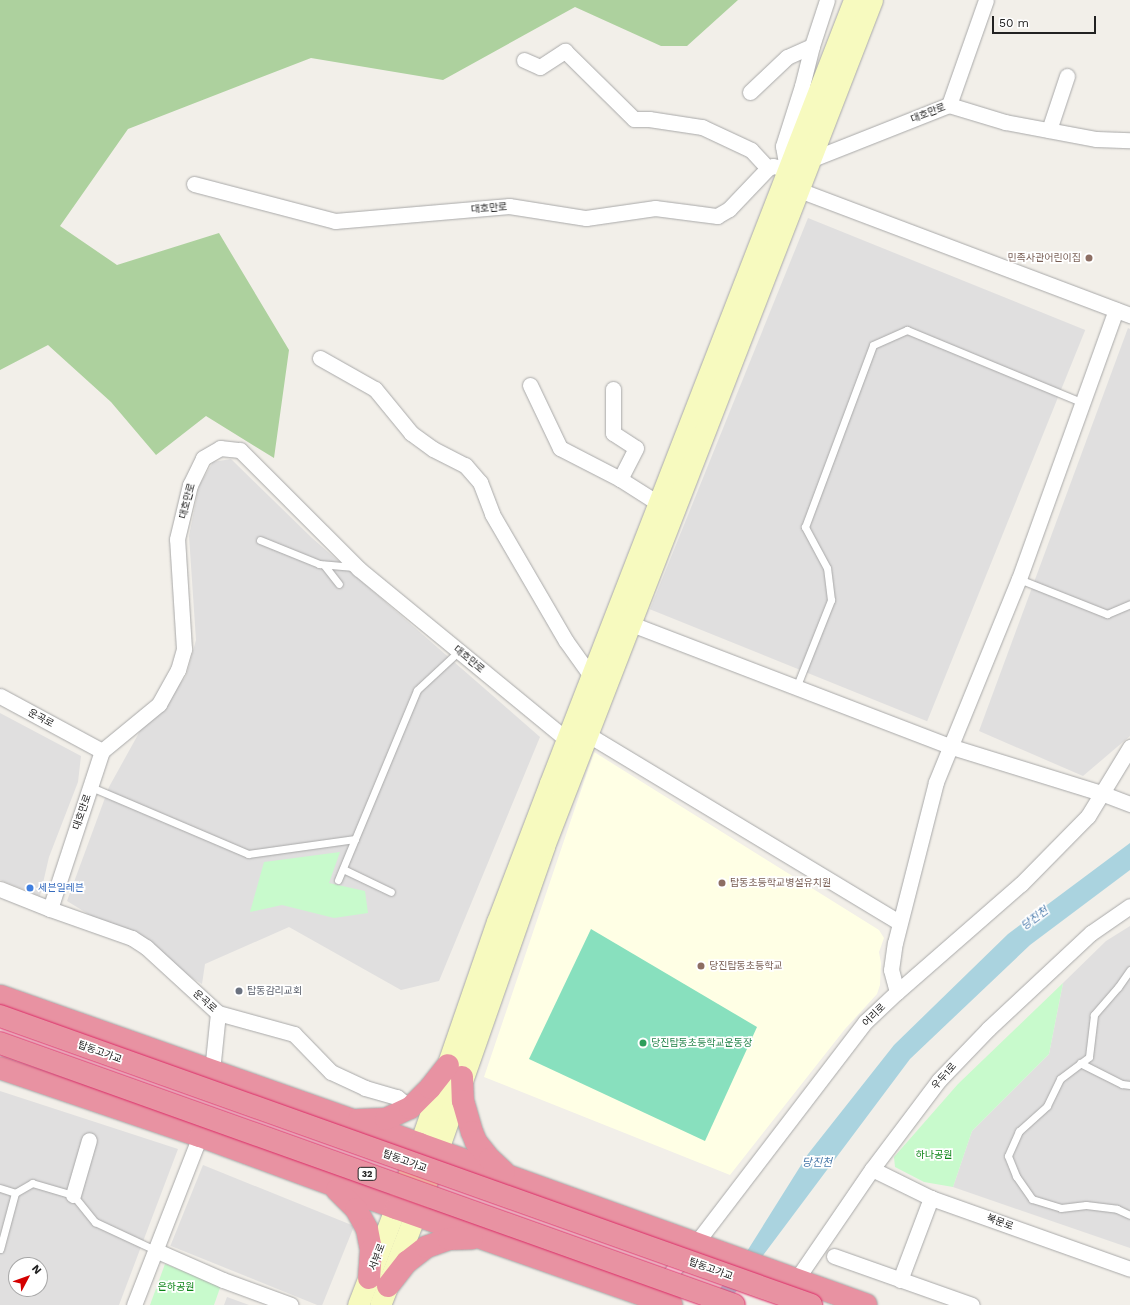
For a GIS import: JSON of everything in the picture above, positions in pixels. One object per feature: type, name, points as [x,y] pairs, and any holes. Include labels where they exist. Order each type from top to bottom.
[{"type":"highway","points":[[0,996],[866,1305]]},
{"type":"highway","name":"탑동고가교","points":[[0,1016],[811,1305]]},
{"type":"highway","name":"32","points":[[0,1043],[734,1305]]},
{"type":"highway","points":[[0,1068],[200,1136],[657,1302]]},
{"type":"highway","points":[[338,1116],[359,1120],[377,1120],[399,1114],[410,1108],[430,1088],[455,1071],[465,1111],[476,1142],[497,1166],[517,1180]]},
{"type":"highway","points":[[330,1184],[350,1202],[367,1229],[379,1290]]},
{"type":"highway","points":[[379,1290],[407,1262],[426,1247],[449,1239],[474,1238],[487,1240]]},
{"type":"main road","name":"대호만로","points":[[776,168],[854,0]]},
{"type":"main road","points":[[455,1071],[500,915],[566,739],[591,676],[622,620],[799,190],[872,0]]},
{"type":"main road","points":[[455,1071],[587,734],[658,503],[776,168]]},
{"type":"main road","name":"서부로","points":[[358,1305],[379,1290],[455,1071]]},
{"type":"street","points":[[524,60],[540,67],[564,52],[634,120],[649,119],[702,127],[751,150],[776,168],[827,0]]},
{"type":"street","points":[[949,105],[986,0]]},
{"type":"street","points":[[750,92],[787,58],[812,46]]},
{"type":"street","points":[[1049,130],[1067,76]]},
{"type":"street","name":"대호만로","points":[[194,184],[335,221],[509,206],[586,218],[655,208],[717,216],[729,209],[776,168],[810,160],[949,105],[1005,122],[1096,139],[1130,140]]},
{"type":"street","points":[[799,190],[1123,312],[1083,403],[1019,579],[949,746],[934,790],[899,922],[891,970],[897,992]]},
{"type":"street","points":[[320,358],[375,389],[411,433],[433,449],[465,465],[480,482],[492,514],[566,641],[591,676]]},
{"type":"street","points":[[530,385],[560,448],[620,479],[658,503]]},
{"type":"street","points":[[613,390],[613,432],[636,448],[620,479]]},
{"type":"street","name":"대호만로","points":[[50,909],[102,751],[132,728],[159,704],[178,670],[184,649],[177,539],[190,485],[203,458],[220,448],[240,450],[358,568],[566,739]]},
{"type":"street","points":[[622,620],[949,746],[1101,792],[1130,804]]},
{"type":"street","name":"운곡로","points":[[0,696],[102,751]]},
{"type":"street","points":[[587,734],[899,922]]},
{"type":"street","name":"어리로","points":[[657,1302],[677,1266],[700,1245],[865,1022],[897,992],[1021,884],[1088,816],[1101,792],[1130,747]]},
{"type":"street","name":"운곡로","points":[[0,889],[50,909],[132,938],[146,947],[218,1013],[294,1034],[331,1072],[365,1088],[397,1097],[410,1108]]},
{"type":"street","name":"우두1로","points":[[791,1278],[940,1080],[988,1029],[1091,934],[1130,906]]},
{"type":"street","points":[[212,1071],[218,1013]]},
{"type":"street","points":[[134,1305],[200,1136]]},
{"type":"street","points":[[72,1195],[89,1140]]},
{"type":"street","name":"북문로","points":[[872,1170],[931,1198],[1130,1269]]},
{"type":"street","points":[[900,1280],[931,1198]]},
{"type":"street","points":[[155,1250],[223,1280],[292,1305]]},
{"type":"street","points":[[834,1256],[972,1305]]},
{"type":"lane","points":[[796,688],[831,600],[827,568],[805,528],[873,345],[907,330],[1083,403]]},
{"type":"lane","points":[[260,540],[324,565],[358,568]]},
{"type":"lane","points":[[324,565],[340,584]]},
{"type":"lane","points":[[1019,579],[1107,614],[1130,604]]},
{"type":"lane","points":[[338,880],[417,690],[460,651]]},
{"type":"lane","points":[[91,787],[248,854],[355,838]]},
{"type":"lane","points":[[343,869],[391,892]]},
{"type":"lane","points":[[1130,970],[1118,987],[1094,1015],[1089,1057],[1060,1079],[1047,1106],[1019,1131],[1008,1156],[1016,1176],[1032,1199],[1061,1208],[1086,1205],[1117,1209],[1130,1215]]},
{"type":"lane","points":[[1080,1063],[1122,1084],[1130,1085]]},
{"type":"lane","points":[[0,1188],[15,1193],[32,1184],[72,1195],[94,1222],[155,1250]]},
{"type":"lane","points":[[0,1249],[15,1193]]},
{"type":"shaded area","points":[[808,218],[1085,330],[927,721],[650,609]]},
{"type":"shaded area","points":[[1128,328],[1130,329],[1130,736],[1083,776],[979,731]]},
{"type":"shaded area","points":[[231,459],[312,538],[540,737],[439,981],[401,990],[289,927],[205,964],[202,984],[67,901],[109,787],[140,731],[162,707],[186,676],[196,640],[189,536],[199,486],[213,462]]},
{"type":"shaded area","points":[[0,713],[81,756],[78,782],[49,857],[40,896],[0,880]]},
{"type":"shaded area","name":"당진탑동초등학교","points":[[594,752],[879,930],[884,938],[879,952],[881,963],[880,985],[877,994],[845,1029],[730,1175],[484,1077]]},
{"type":"shaded area","points":[[1130,926],[1130,1248],[953,1187],[972,1131],[1049,1054],[1063,983],[1106,941]]},
{"type":"shaded area","points":[[0,1091],[178,1149],[119,1305],[0,1305]]},
{"type":"shaded area","points":[[203,1165],[354,1226],[322,1305],[317,1305],[170,1246]]},
{"type":"shaded area","points":[[227,1297],[249,1305],[224,1305]]},
{"type":"green space","points":[[0,0],[738,0],[687,46],[661,46],[575,7],[443,80],[311,58],[128,129],[60,226],[117,265],[219,233],[289,350],[274,458],[206,416],[156,455],[111,402],[48,345],[0,370]]},
{"type":"green space","points":[[340,852],[329,883],[365,891],[368,913],[334,918],[282,905],[250,912],[264,862]]},
{"type":"green space","name":"당진탑동초등학교운동장","points":[[591,929],[757,1027],[705,1141],[529,1059]]},
{"type":"green space","name":"하나공원","points":[[1063,983],[1049,1054],[972,1131],[953,1187],[924,1182],[895,1167],[894,1157],[958,1084]]},
{"type":"green space","name":"은하공원","points":[[165,1264],[221,1285],[214,1305],[150,1305]]},
{"type":"water","name":"당진천","points":[[1130,843],[1130,870],[1030,945],[910,1059],[726,1305],[707,1305],[739,1264],[808,1154],[894,1045],[1008,934]]},
{"type":"place","name":"민족사관어린이집","points":[[1089,258]]},
{"type":"place","name":"탑동초등학교병설유치원","points":[[722,883]]},
{"type":"place","name":"세븐일레븐","points":[[30,888]]},
{"type":"place","name":"당진탑동초등학교","points":[[701,966]]},
{"type":"place","name":"탑동감리교회","points":[[239,991]]},
{"type":"place","name":"당진탑동초등학교운동장","points":[[643,1043]]}]
